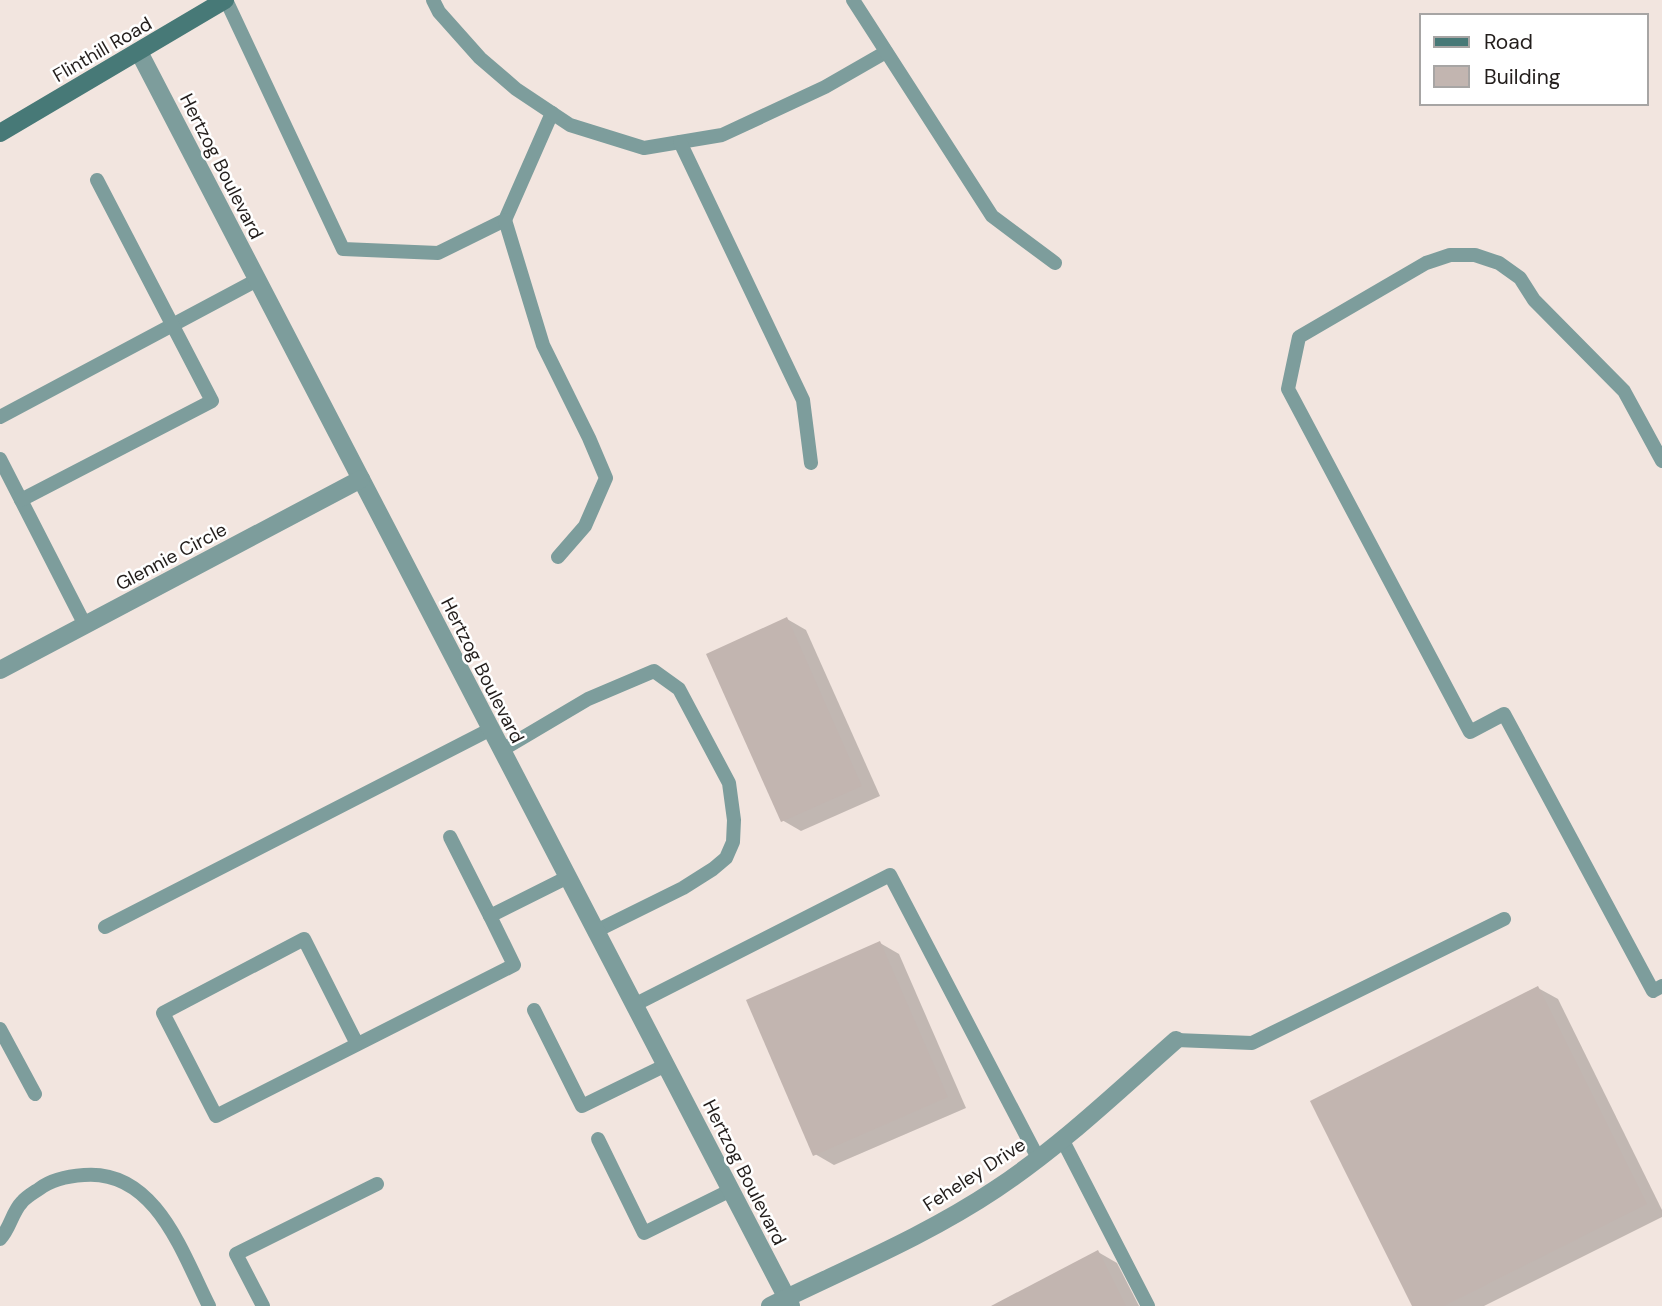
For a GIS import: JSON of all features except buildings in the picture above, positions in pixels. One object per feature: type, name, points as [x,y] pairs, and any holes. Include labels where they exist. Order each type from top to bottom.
[{"type":"street","name":"Flinthill Road","points":[[0,133],[225,0]]},
{"type":"street","name":"Hertzog Boulevard","points":[[139,52],[789,1302]]},
{"type":"street","name":"Glennie Circle","points":[[0,670],[361,479]]},
{"type":"street","name":"Feheley Drive","points":[[769,1306],[789,1302],[929,1229],[997,1189],[1062,1139],[1176,1040]]},
{"type":"lane","points":[[225,0],[343,249],[438,253],[505,220],[552,113]]},
{"type":"lane","points":[[433,0],[439,12],[480,58],[516,89],[569,125],[643,148],[722,135],[825,86],[886,52]]},
{"type":"lane","points":[[853,0],[992,216],[1055,263]]},
{"type":"lane","points":[[680,142],[803,400],[811,463]]},
{"type":"lane","points":[[21,500],[212,401],[97,180]]},
{"type":"lane","points":[[505,220],[543,345],[606,478],[585,526],[558,556]]},
{"type":"lane","points":[[1662,461],[1624,391],[1534,300],[1520,278],[1499,263],[1475,254],[1450,255],[1426,263],[1299,337],[1288,389],[1470,732],[1504,714],[1653,991],[1662,986]]},
{"type":"lane","points":[[0,417],[257,280]]},
{"type":"lane","points":[[0,459],[85,625]]},
{"type":"lane","points":[[502,750],[588,699],[654,671],[679,689],[729,783],[734,820],[733,842],[726,859],[683,888],[596,931]]},
{"type":"lane","points":[[106,927],[491,729]]},
{"type":"lane","points":[[357,1045],[304,939],[163,1013],[216,1116],[357,1045],[514,965],[450,837]]},
{"type":"lane","points":[[634,1005],[890,875],[1038,1158]]},
{"type":"lane","points":[[490,916],[568,877]]},
{"type":"lane","points":[[1176,1040],[1252,1043],[1504,919]]},
{"type":"lane","points":[[534,1010],[582,1106],[666,1065]]},
{"type":"lane","points":[[0,1029],[35,1094]]},
{"type":"lane","points":[[598,1139],[644,1233],[731,1190]]},
{"type":"lane","points":[[1062,1139],[1148,1306]]},
{"type":"lane","points":[[0,1238],[20,1203],[42,1186],[66,1177],[93,1174],[119,1180],[143,1193],[161,1213],[209,1306]]},
{"type":"lane","points":[[263,1306],[236,1254],[377,1184]]}]
